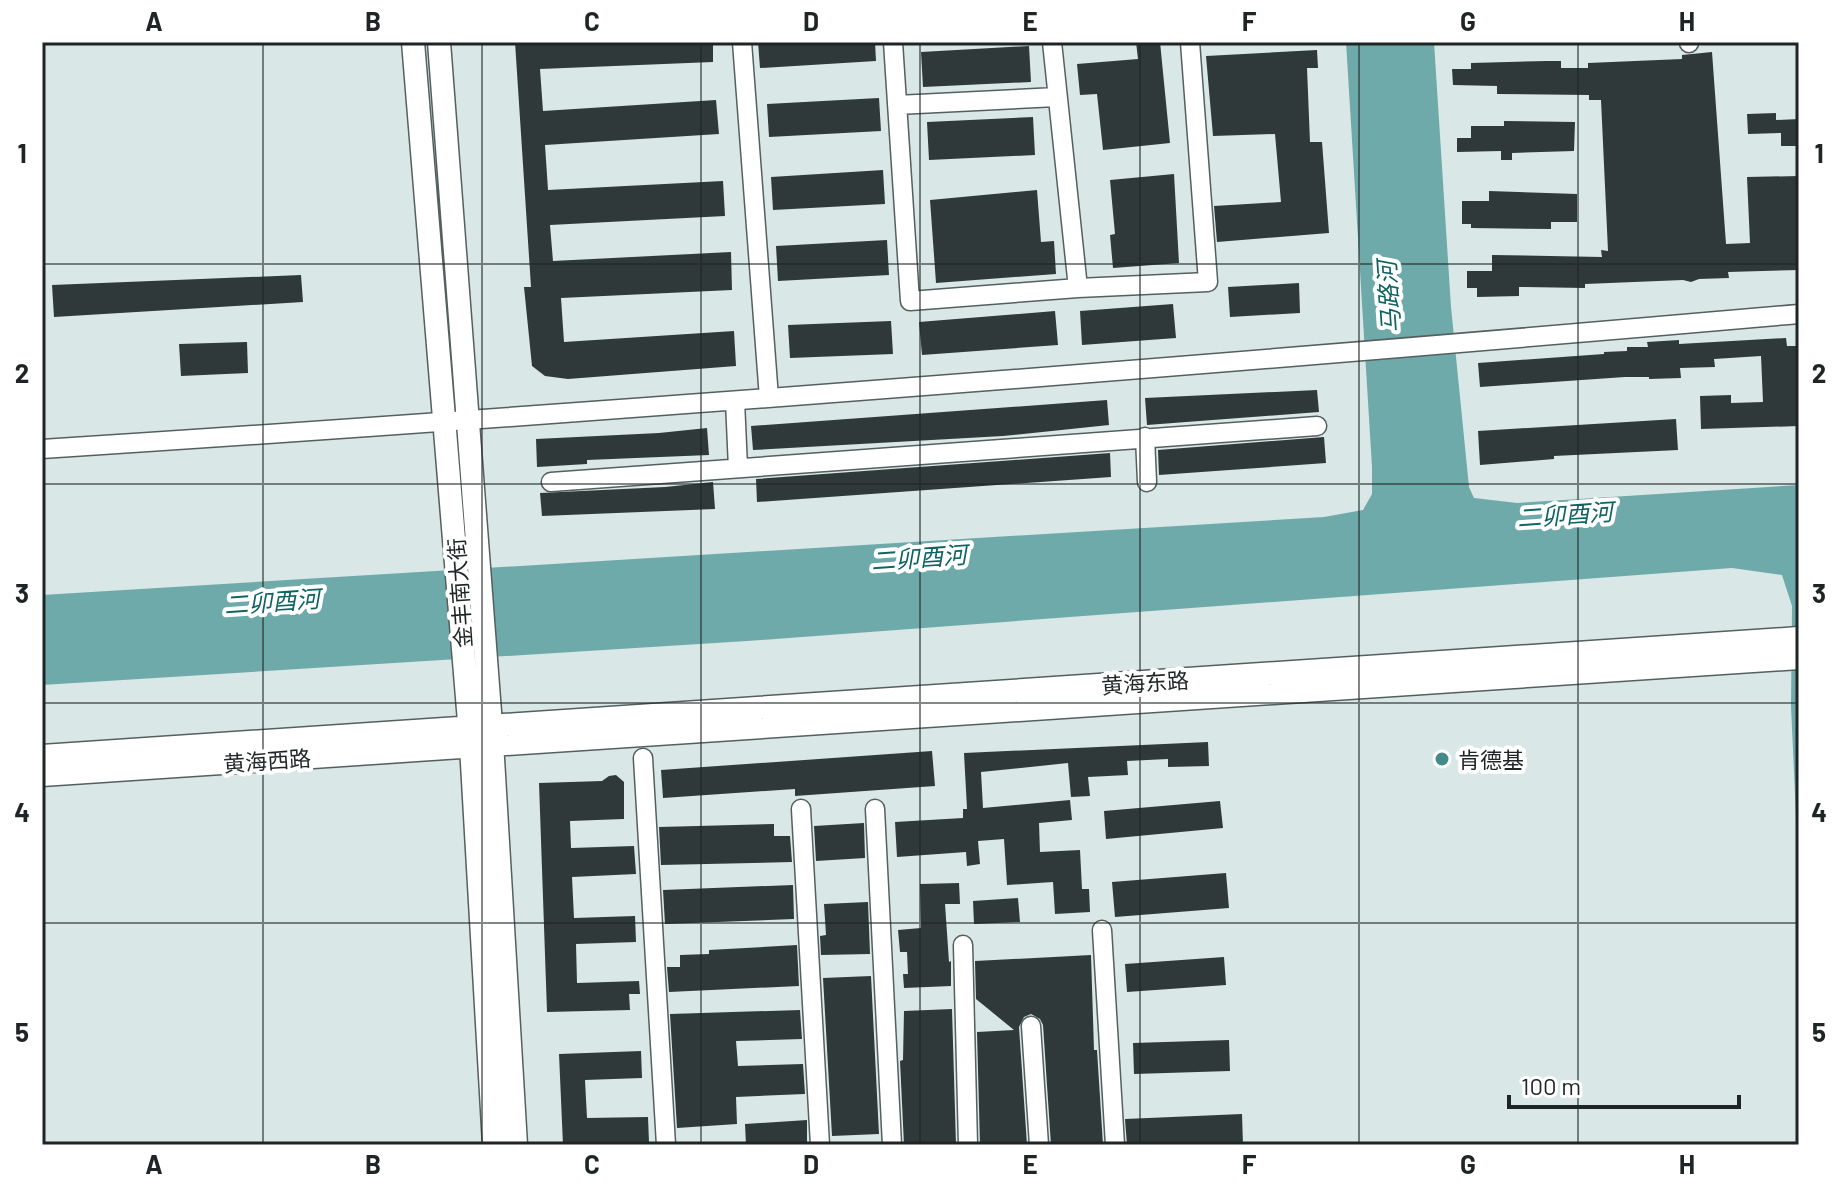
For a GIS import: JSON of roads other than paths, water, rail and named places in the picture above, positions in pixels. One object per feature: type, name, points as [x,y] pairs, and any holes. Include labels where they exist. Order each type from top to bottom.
[{"type":"main road","name":"金丰南大街","points":[[413,42],[420,141],[456,422]]},
{"type":"main road","name":"金丰南大街","points":[[439,42],[456,422],[516,1145]]},
{"type":"main road","name":"黄海东路","points":[[481,735],[1792,648]]},
{"type":"main road","name":"金丰南大街","points":[[481,735],[494,1145]]},
{"type":"main road","name":"黄海西路","points":[[42,756],[481,735]]},
{"type":"main road","name":"黄海西路","points":[[42,775],[481,735]]},
{"type":"street","points":[[742,42],[769,398]]},
{"type":"street","points":[[893,42],[910,301],[1208,282],[1190,42]]},
{"type":"street","points":[[1052,42],[1078,288]]},
{"type":"street","points":[[897,105],[1057,97]]},
{"type":"street","points":[[42,449],[735,401],[1354,353],[1799,314]]},
{"type":"street","points":[[735,401],[738,468]]},
{"type":"street","points":[[551,482],[1317,426]]},
{"type":"street","points":[[1145,437],[1147,482]]},
{"type":"street","points":[[643,758],[666,1145]]},
{"type":"street","points":[[801,809],[820,1145]]},
{"type":"street","points":[[875,809],[892,1145]]},
{"type":"street","points":[[1102,930],[1115,1145]]},
{"type":"street","points":[[963,945],[968,1145]]},
{"type":"street","points":[[1031,1026],[1039,1145]]},
{"type":"water","points":[[1346,42],[1434,42],[1451,307],[1469,487],[1474,498],[1517,503],[1799,485],[1799,883],[1791,706],[1792,606],[1782,575],[1732,568],[747,641],[42,685],[42,595],[1324,517],[1363,510],[1372,494],[1372,467]]},
{"type":"place","name":"肯德基","points":[[1442,759]]},
{"type":"water label","name":"马路河","points":[[1388,297]]},
{"type":"water label","name":"二卯酉河","points":[[1565,514]]},
{"type":"water label","name":"二卯酉河","points":[[919,557]]},
{"type":"water label","name":"二卯酉河","points":[[272,601]]}]
